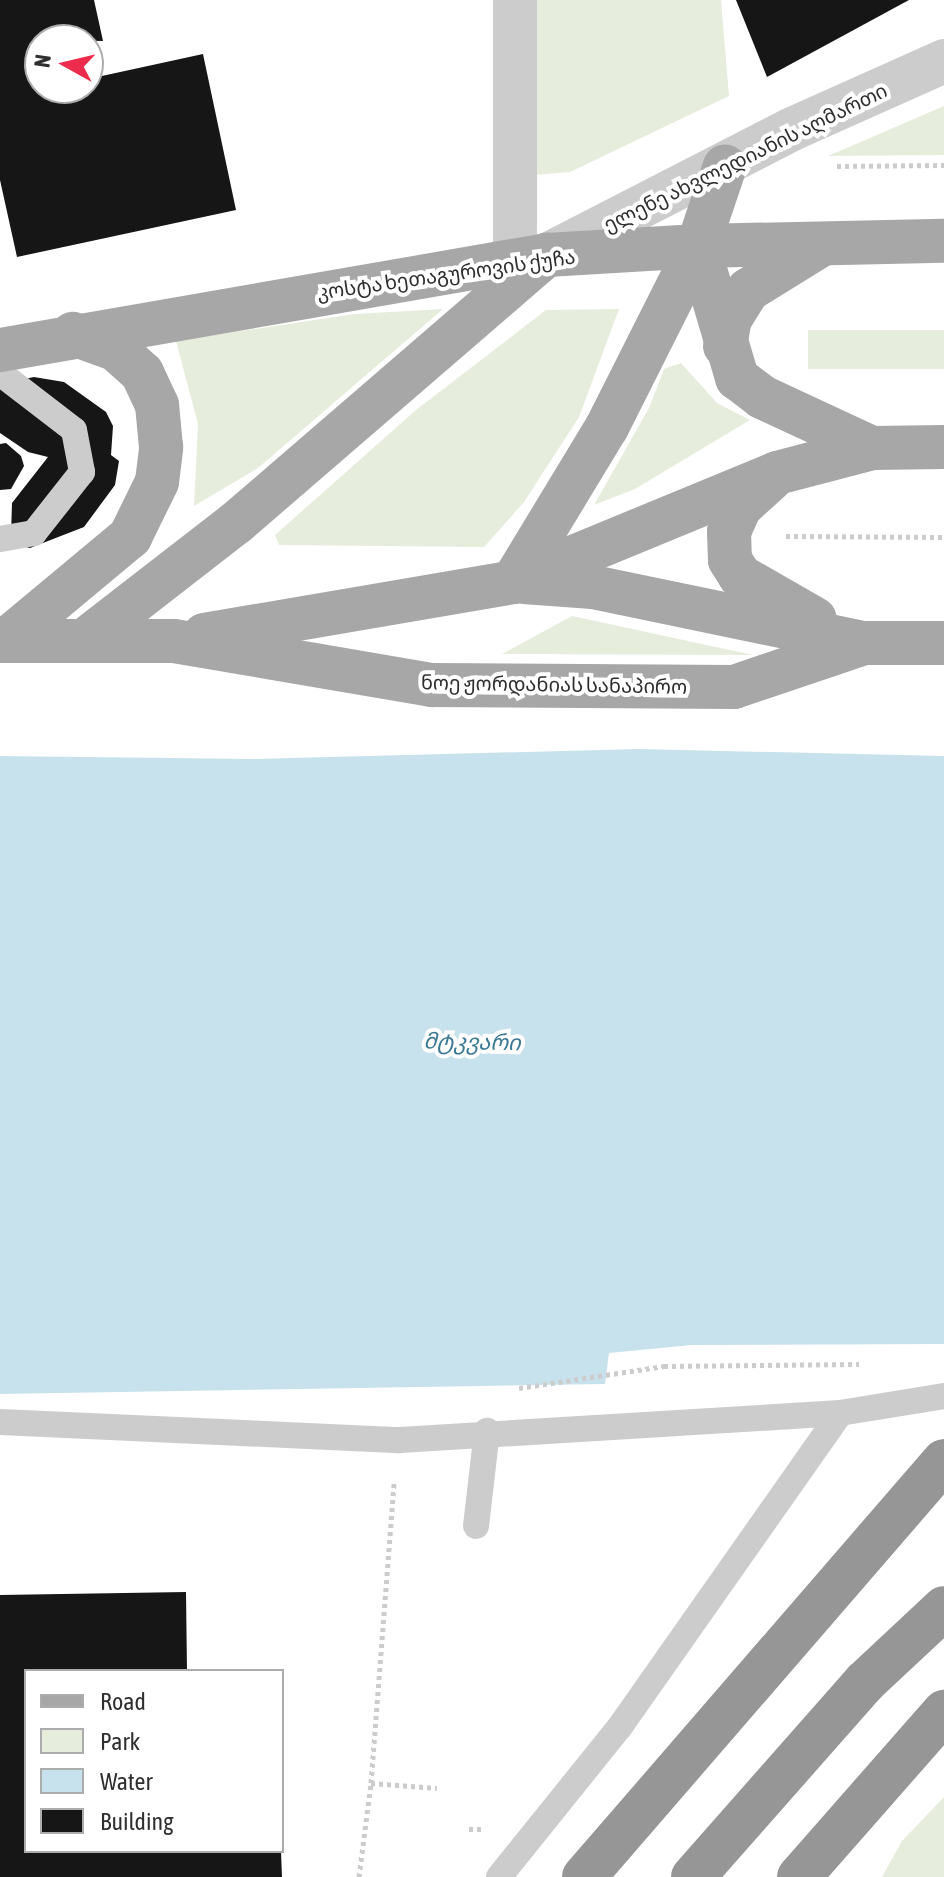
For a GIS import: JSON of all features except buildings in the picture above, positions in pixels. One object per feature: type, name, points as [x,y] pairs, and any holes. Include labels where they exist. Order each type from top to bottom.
[{"type":"highway","points":[[584,1877],[944,1461]]},
{"type":"highway","points":[[693,1877],[865,1682],[944,1608]]},
{"type":"highway","points":[[799,1877],[944,1712]]},
{"type":"main road","points":[[513,582],[607,427],[698,246],[725,166]]},
{"type":"main road","name":"კოსტა ხეთაგუროვის ქუჩა","points":[[0,350],[73,334],[531,257],[698,246],[944,241]]},
{"type":"main road","points":[[725,346],[730,319],[748,290],[823,243]]},
{"type":"main road","points":[[698,246],[725,346],[737,378],[762,397],[872,448]]},
{"type":"main road","points":[[85,640],[248,513],[531,257]]},
{"type":"main road","points":[[2,641],[130,537],[157,482],[161,447],[157,405],[142,373],[115,349],[73,334]]},
{"type":"main road","points":[[174,641],[513,582],[777,473],[872,448],[944,447]]},
{"type":"main road","points":[[777,473],[740,507],[729,532],[730,560],[740,576],[776,600],[864,643]]},
{"type":"main road","name":"ნოე ჟორდანიას სანაპირო","points":[[513,582],[593,587],[864,643],[944,643]]},
{"type":"main road","name":"ნოე ჟორდანიას სანაპირო","points":[[2,641],[174,641],[432,685],[719,687],[734,687],[864,643]]},
{"type":"street","points":[[515,0],[531,257]]},
{"type":"street","name":"ელენე ახვლედიანის აღმართი","points":[[531,257],[725,166],[790,130],[944,61]]},
{"type":"lane","points":[[0,373],[74,430],[82,472],[34,533],[0,539]]},
{"type":"lane","points":[[0,1422],[400,1440],[487,1431],[840,1413],[944,1396]]},
{"type":"lane","points":[[499,1877],[619,1728],[840,1413]]},
{"type":"lane","points":[[476,1526],[487,1431]]},
{"type":"path","points":[[790,130],[823,167],[944,165]]},
{"type":"path","points":[[776,540],[785,536],[944,537]]},
{"type":"path","points":[[359,1877],[371,1783],[397,1483],[381,1482]]},
{"type":"path","points":[[371,1783],[437,1788]]},
{"type":"green space","points":[[527,0],[721,0],[729,96],[570,172],[535,175]]},
{"type":"green space","points":[[944,106],[944,155],[828,156]]},
{"type":"green space","points":[[443,309],[258,468],[194,506],[198,424],[176,341],[354,314]]},
{"type":"green space","points":[[619,309],[579,417],[524,502],[484,547],[279,545],[275,535],[416,410],[546,310]]},
{"type":"green space","points":[[808,330],[944,330],[944,369],[808,369]]},
{"type":"green space","points":[[681,363],[717,403],[750,420],[635,489],[594,505],[649,408],[664,369]]},
{"type":"green space","points":[[572,616],[753,655],[502,654]]},
{"type":"green space","points":[[944,1797],[944,1877],[882,1877],[902,1841]]},
{"type":"water","name":"მტკვარი","points":[[638,749],[944,756],[944,1344],[692,1345],[609,1353],[605,1384],[0,1394],[0,756],[254,759]]}]
